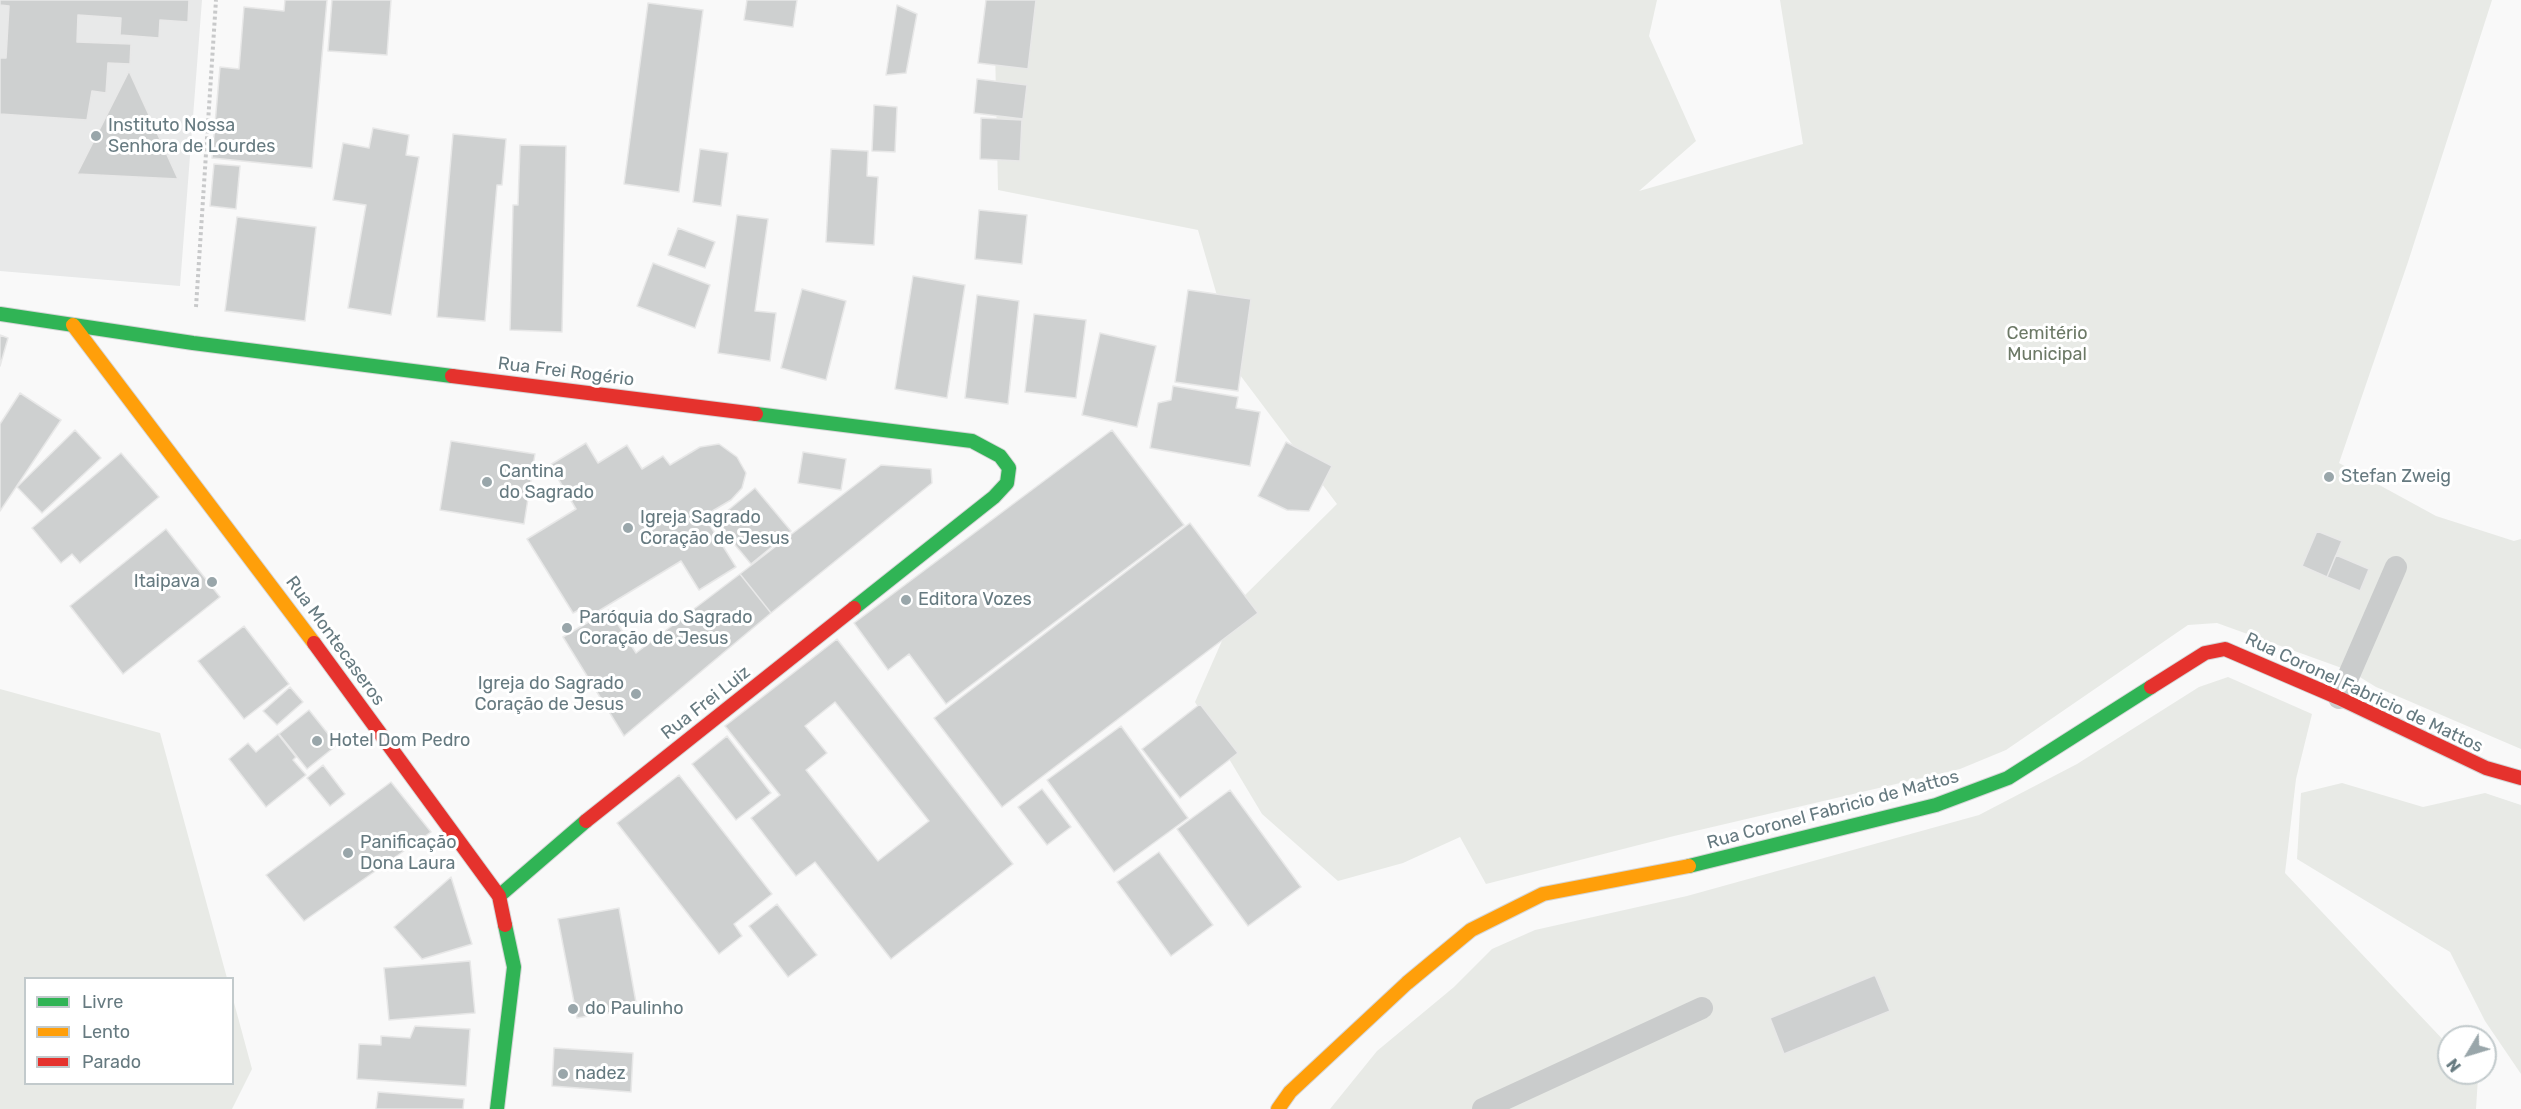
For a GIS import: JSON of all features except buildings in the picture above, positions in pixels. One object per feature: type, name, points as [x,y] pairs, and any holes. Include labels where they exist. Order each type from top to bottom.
[{"type":"street","name":"Rua Frei Rogério","points":[[0,314],[193,343],[972,441],[994,450],[1008,466],[1010,473],[1007,483],[994,497]]},
{"type":"street","name":"Rua Montecaseros","points":[[73,325],[278,594],[498,896],[514,967],[497,1109]]},
{"type":"street","name":"Rua Frei Luiz","points":[[498,896],[566,837],[994,497]]},
{"type":"street","name":"Rua Coronel Fabricio de Mattos","points":[[1278,1109],[1290,1092],[1407,983],[1471,930],[1543,894],[1675,869],[1936,805],[2008,778],[2205,653],[2225,649],[2339,698],[2486,768],[2521,778]]},
{"type":"lane","points":[[2339,698],[2396,567]]},
{"type":"lane","points":[[1483,1109],[1702,1008]]},
{"type":"path","points":[[193,343],[216,0]]},
{"type":"shaded area","name":"Instituto Nossa Senhora de Lourdes","points":[[0,0],[202,0],[180,286],[0,271]]},
{"type":"green space","name":"Cemitério Municipal","points":[[994,0],[1657,0],[1649,36],[1696,141],[1639,191],[1803,144],[1780,0],[2492,0],[2408,262],[2339,463],[2436,516],[2514,541],[2521,539],[2521,749],[2376,687],[2350,671],[2217,623],[2188,625],[2006,750],[1960,769],[1674,836],[1486,884],[1460,837],[1403,863],[1338,881],[1262,814],[1195,702],[1240,600],[1337,504],[1240,375],[1198,230],[998,190]]},
{"type":"green space","points":[[2228,677],[2312,714],[2296,779],[2285,873],[2437,1033],[2437,1085],[2478,1085],[2476,1109],[1330,1109],[1377,1051],[1454,987],[1492,949],[1535,930],[1687,896],[1979,815],[2077,764],[2199,687]]},
{"type":"green space","points":[[0,689],[160,733],[227,977],[24,977],[24,1085],[234,1085],[234,1003],[252,1069],[232,1109],[0,1109]]},
{"type":"green space","points":[[2342,783],[2423,807],[2485,793],[2521,805],[2521,1074],[2497,1039],[2497,1025],[2488,1025],[2485,1021],[2450,952],[2297,859],[2301,793]]},
{"type":"traffic: fast","points":[[0,314],[193,343],[452,376]]},
{"type":"traffic: fast","points":[[756,414],[972,441],[1000,456],[1009,468],[1007,483],[994,497],[854,608]]},
{"type":"traffic: fast","points":[[1689,866],[1936,805],[2008,778],[2151,687]]},
{"type":"traffic: fast","points":[[499,896],[586,821]]},
{"type":"traffic: fast","points":[[497,1109],[514,967],[505,925]]},
{"type":"traffic: slow","points":[[73,325],[314,643]]},
{"type":"traffic: slow","points":[[1278,1109],[1290,1092],[1407,983],[1471,930],[1543,894],[1689,866]]},
{"type":"traffic: jam","points":[[452,376],[756,414]]},
{"type":"traffic: jam","points":[[586,821],[854,608]]},
{"type":"traffic: jam","points":[[314,643],[499,896],[505,925]]},
{"type":"traffic: jam","points":[[2151,687],[2205,653],[2225,649],[2339,698],[2486,768],[2521,778]]},
{"type":"place","name":"Instituto Nossa Senhora de Lourdes","points":[[96,136]]},
{"type":"place","name":"Stefan Zweig","points":[[2329,477]]},
{"type":"place","name":"Cantina do Sagrado","points":[[487,482]]},
{"type":"place","name":"Igreja Sagrado Coração de Jesus","points":[[628,528]]},
{"type":"place","name":"Itaipava","points":[[212,582]]},
{"type":"place","name":"Editora Vozes","points":[[906,600]]},
{"type":"place","name":"Paróquia do Sagrado Coração de Jesus","points":[[567,628]]},
{"type":"place","name":"Igreja do Sagrado Coração de Jesus","points":[[636,694]]},
{"type":"place","name":"Hotel Dom Pedro","points":[[317,741]]},
{"type":"place","name":"Panificação Dona Laura","points":[[348,853]]},
{"type":"place","name":"do Paulinho","points":[[573,1009]]},
{"type":"place","name":"nadez","points":[[563,1074]]}]
